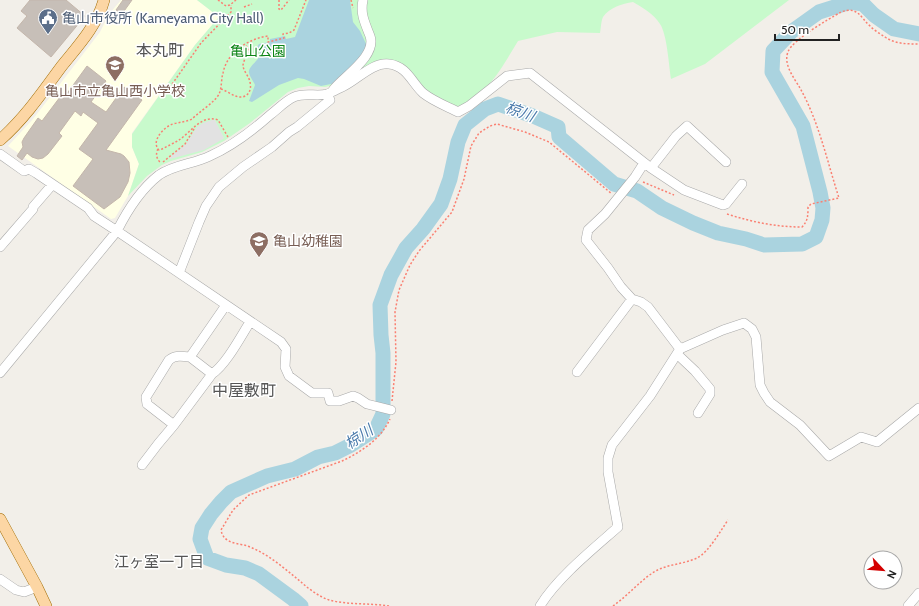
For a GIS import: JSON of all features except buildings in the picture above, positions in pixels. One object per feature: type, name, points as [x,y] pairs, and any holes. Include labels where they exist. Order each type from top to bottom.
[{"type":"main road","points":[[0,140],[26,114],[85,36],[97,17],[104,0]]},
{"type":"main road","points":[[0,518],[46,606]]},
{"type":"street","points":[[329,92],[364,59],[370,50],[371,41],[361,13],[363,0]]},
{"type":"street","points":[[0,372],[117,231],[122,220],[143,191],[160,175],[177,166],[209,157],[225,149],[251,131],[293,97],[301,94],[329,92],[355,80],[373,68],[384,64],[391,64],[401,68],[407,72],[423,92],[434,100],[458,112],[469,106],[507,76],[530,73],[647,166],[684,190],[723,206],[742,184]]},
{"type":"street","points":[[179,273],[206,206],[219,187],[243,167],[272,147],[289,132],[297,128],[330,100],[329,92]]},
{"type":"street","points":[[698,413],[710,394],[710,389],[678,351],[648,308],[641,302],[632,299],[621,287],[586,240],[588,230],[605,214],[635,177],[688,126],[726,162]]},
{"type":"street","points":[[0,154],[24,171],[29,169],[36,173],[88,208],[94,216],[281,342],[286,349],[285,367],[290,376],[312,393],[328,393],[330,401],[340,401],[353,396],[366,404],[391,410]]},
{"type":"street","points":[[0,247],[52,185]]},
{"type":"street","points":[[578,372],[632,299]]},
{"type":"street","points":[[190,357],[226,305]]},
{"type":"street","points":[[142,464],[174,425],[212,374],[217,371],[250,322]]},
{"type":"street","points":[[540,606],[547,595],[564,577],[618,527],[608,472],[608,458],[612,445],[650,396],[678,351],[723,330],[744,323],[752,329],[756,337],[760,385],[764,393],[770,402],[800,425],[829,456],[861,437],[877,442],[919,408]]},
{"type":"street","points":[[174,425],[147,404],[146,397],[169,360],[178,356],[190,357],[212,374]]},
{"type":"street","points":[[0,579],[16,590],[24,592],[37,587]]},
{"type":"street","points":[[908,606],[919,593]]},
{"type":"path","points":[[218,0],[226,6],[236,0]]},
{"type":"path","points":[[280,0],[279,9],[282,10],[289,0]]},
{"type":"path","points":[[161,164],[156,152],[158,149],[156,143],[159,136],[171,124],[192,119],[217,98],[221,89],[223,71],[229,58],[244,44],[257,38],[268,36],[268,42],[284,38],[283,34],[294,30],[306,0]]},
{"type":"path","points":[[181,94],[175,89],[169,92],[168,90],[201,43],[231,12],[231,4]]},
{"type":"path","points":[[244,7],[252,4]]},
{"type":"path","points":[[811,204],[839,198],[814,117],[788,66],[786,59],[791,46],[841,12],[850,10],[861,15],[868,25],[886,38],[905,44],[919,44]]},
{"type":"path","points":[[221,89],[239,97],[246,96],[249,93],[251,83],[244,70],[243,64],[248,50],[244,44]]},
{"type":"path","points":[[158,149],[162,149],[181,139],[188,131],[207,119],[212,118],[218,120],[230,140]]},
{"type":"path","points":[[390,606],[338,601],[324,598],[312,591],[264,554],[225,539],[221,530],[233,510],[249,495],[342,461],[366,447],[385,430],[391,417],[396,362],[396,307],[399,290],[410,265],[419,251],[452,212],[464,179],[471,146],[479,133],[490,126],[497,124],[504,125],[550,142],[618,199]]},
{"type":"path","points":[[159,167],[185,144],[195,127]]},
{"type":"path","points":[[613,606],[651,574],[665,567],[698,558],[708,548],[728,520]]},
{"type":"shaded area","name":"亀山市立亀山西小学校","points":[[121,0],[197,0],[219,17],[195,45],[132,133],[132,147],[139,164],[128,196],[115,218],[111,219],[8,146],[33,119],[100,32],[109,14]]},
{"type":"shaded area","points":[[215,120],[224,138],[223,139],[204,150],[169,158],[186,144],[197,127]]},
{"type":"green space","name":"亀山公園","points":[[197,0],[789,0],[705,64],[671,79],[666,42],[660,24],[651,14],[633,2],[616,6],[609,11],[602,19],[600,33],[557,32],[518,41],[500,71],[485,89],[468,102],[457,107],[436,98],[392,61],[343,83],[325,87],[309,86],[298,88],[288,92],[250,123],[224,141],[202,152],[162,165],[147,176],[128,196],[139,164],[132,147],[132,134],[195,45],[219,17]]},
{"type":"water","points":[[309,0],[350,0],[353,22],[360,31],[367,46],[363,56],[336,83],[321,86],[298,78],[279,85],[252,102],[249,101],[255,85],[249,70],[260,55],[257,47],[259,44],[270,42],[270,39],[285,36],[286,39],[295,37]]},
{"type":"waterway","name":"椋川","points":[[301,606],[259,574],[245,568],[226,565],[207,558],[200,539],[202,528],[211,514],[231,492],[267,476],[295,469],[318,457],[335,453],[376,429],[383,414],[383,353],[380,305],[391,275],[406,248],[423,229],[441,204],[450,179],[458,142],[465,125],[485,109],[498,104],[533,116],[558,127],[559,137],[614,184],[637,191],[662,208],[693,223],[718,233],[746,239],[764,245],[802,244],[816,237],[822,220],[823,208],[803,126],[772,72],[773,51],[791,32],[819,12],[850,2],[863,4],[874,15],[894,29],[919,34]]},
{"type":"place","name":"亀山市役所 (Kameyama City Hall)","points":[[48,35]]},
{"type":"place","name":"亀山市立亀山西小学校","points":[[115,82]]},
{"type":"place","name":"亀山幼稚園","points":[[259,258]]},
{"type":"district","name":"本丸町","points":[[160,50]]},
{"type":"district","name":"中屋敷町","points":[[244,390]]},
{"type":"district","name":"江ヶ室一丁目","points":[[159,562]]}]
